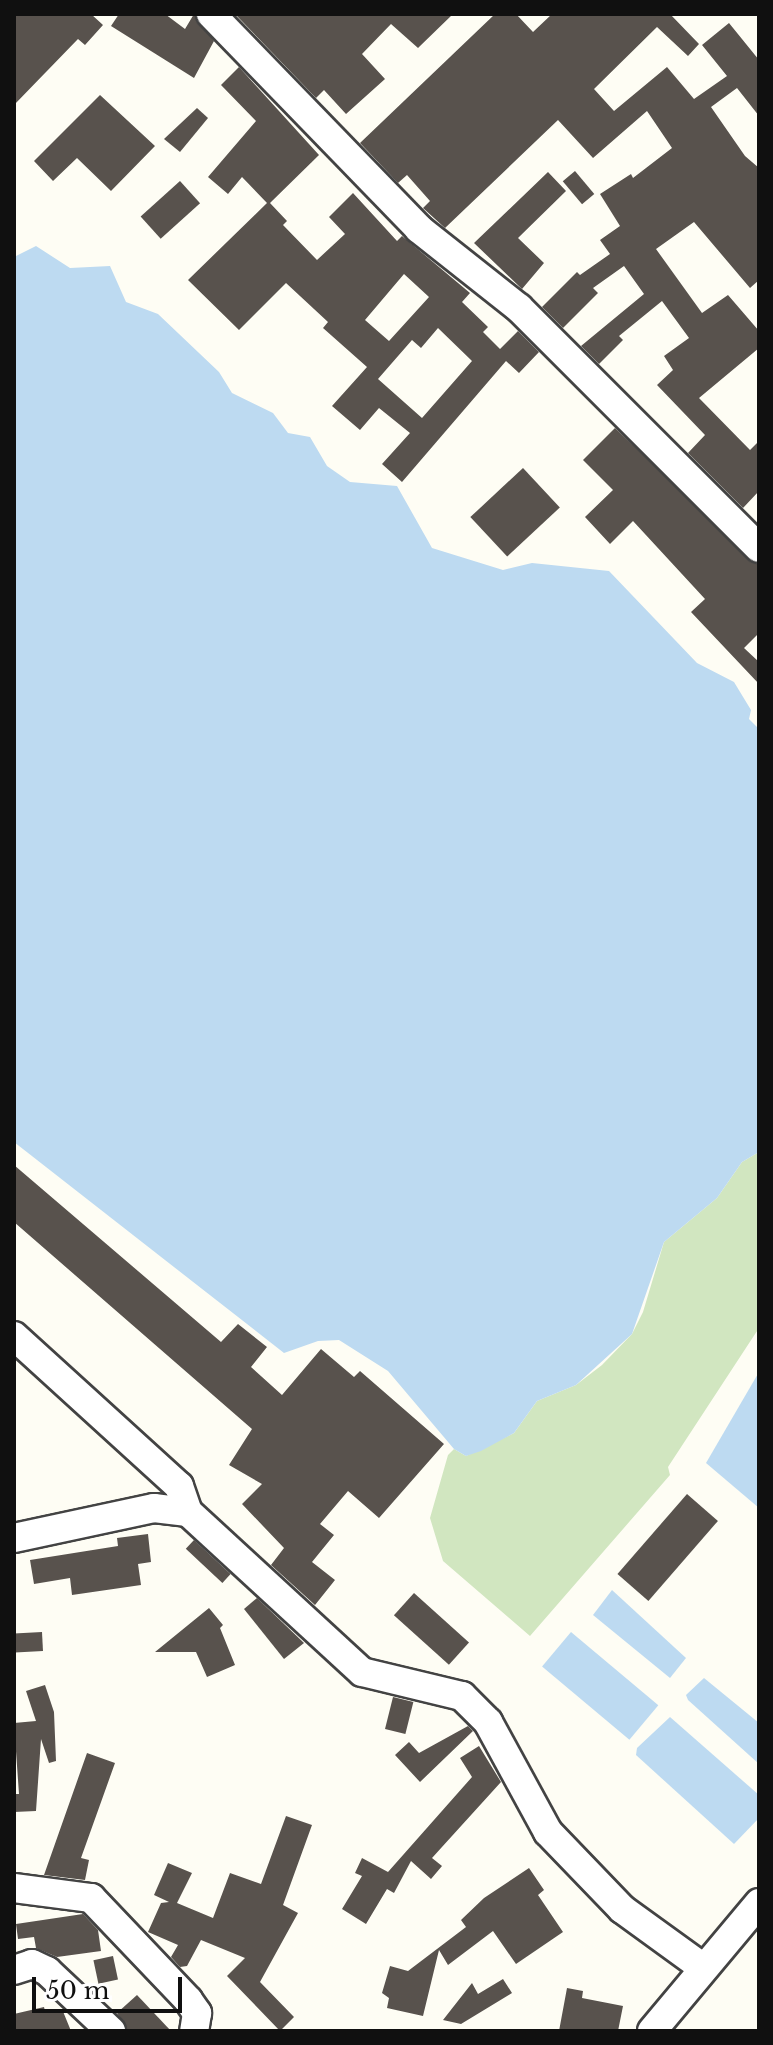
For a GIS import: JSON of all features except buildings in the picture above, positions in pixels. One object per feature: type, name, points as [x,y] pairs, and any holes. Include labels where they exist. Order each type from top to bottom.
[{"type":"street","points":[[211,14],[419,229],[519,308],[759,548]]},
{"type":"street","points":[[14,1336],[179,1486],[188,1512],[362,1672],[462,1696],[488,1722],[548,1832],[622,1909],[702,1967]]},
{"type":"street","points":[[14,1538],[154,1508],[188,1512]]},
{"type":"street","points":[[14,1888],[91,1898],[188,2000],[197,2013],[194,2031]]},
{"type":"street","points":[[652,2031],[702,1967],[759,1903]]},
{"type":"street","points":[[14,1970],[32,1964],[47,1971],[111,2031]]},
{"type":"green space","points":[[759,1152],[759,1328],[668,1467],[670,1475],[530,1636],[443,1561],[430,1518],[448,1455],[454,1449],[466,1456],[514,1433],[537,1401],[576,1385],[602,1365],[632,1334],[643,1312],[664,1242],[717,1198],[742,1162]]},
{"type":"water","points":[[36,246],[70,268],[110,266],[126,302],[158,314],[219,372],[232,393],[273,413],[288,433],[310,437],[327,466],[350,482],[397,486],[432,548],[503,570],[532,563],[609,571],[697,663],[734,682],[751,710],[749,719],[759,729],[759,1152],[742,1162],[717,1198],[664,1242],[632,1334],[576,1385],[537,1401],[514,1433],[481,1451],[466,1456],[454,1449],[388,1371],[339,1340],[318,1341],[284,1353],[14,1142],[14,257]]},
{"type":"water","points":[[759,1372],[759,1508],[706,1463]]},
{"type":"water","points":[[612,1590],[686,1658],[670,1678],[593,1615]]},
{"type":"water","points":[[571,1632],[658,1705],[629,1740],[542,1666]]},
{"type":"water","points":[[704,1678],[759,1723],[759,1764],[688,1700],[686,1695]]},
{"type":"water","points":[[670,1717],[759,1795],[759,1818],[734,1844],[636,1755],[637,1748]]}]
